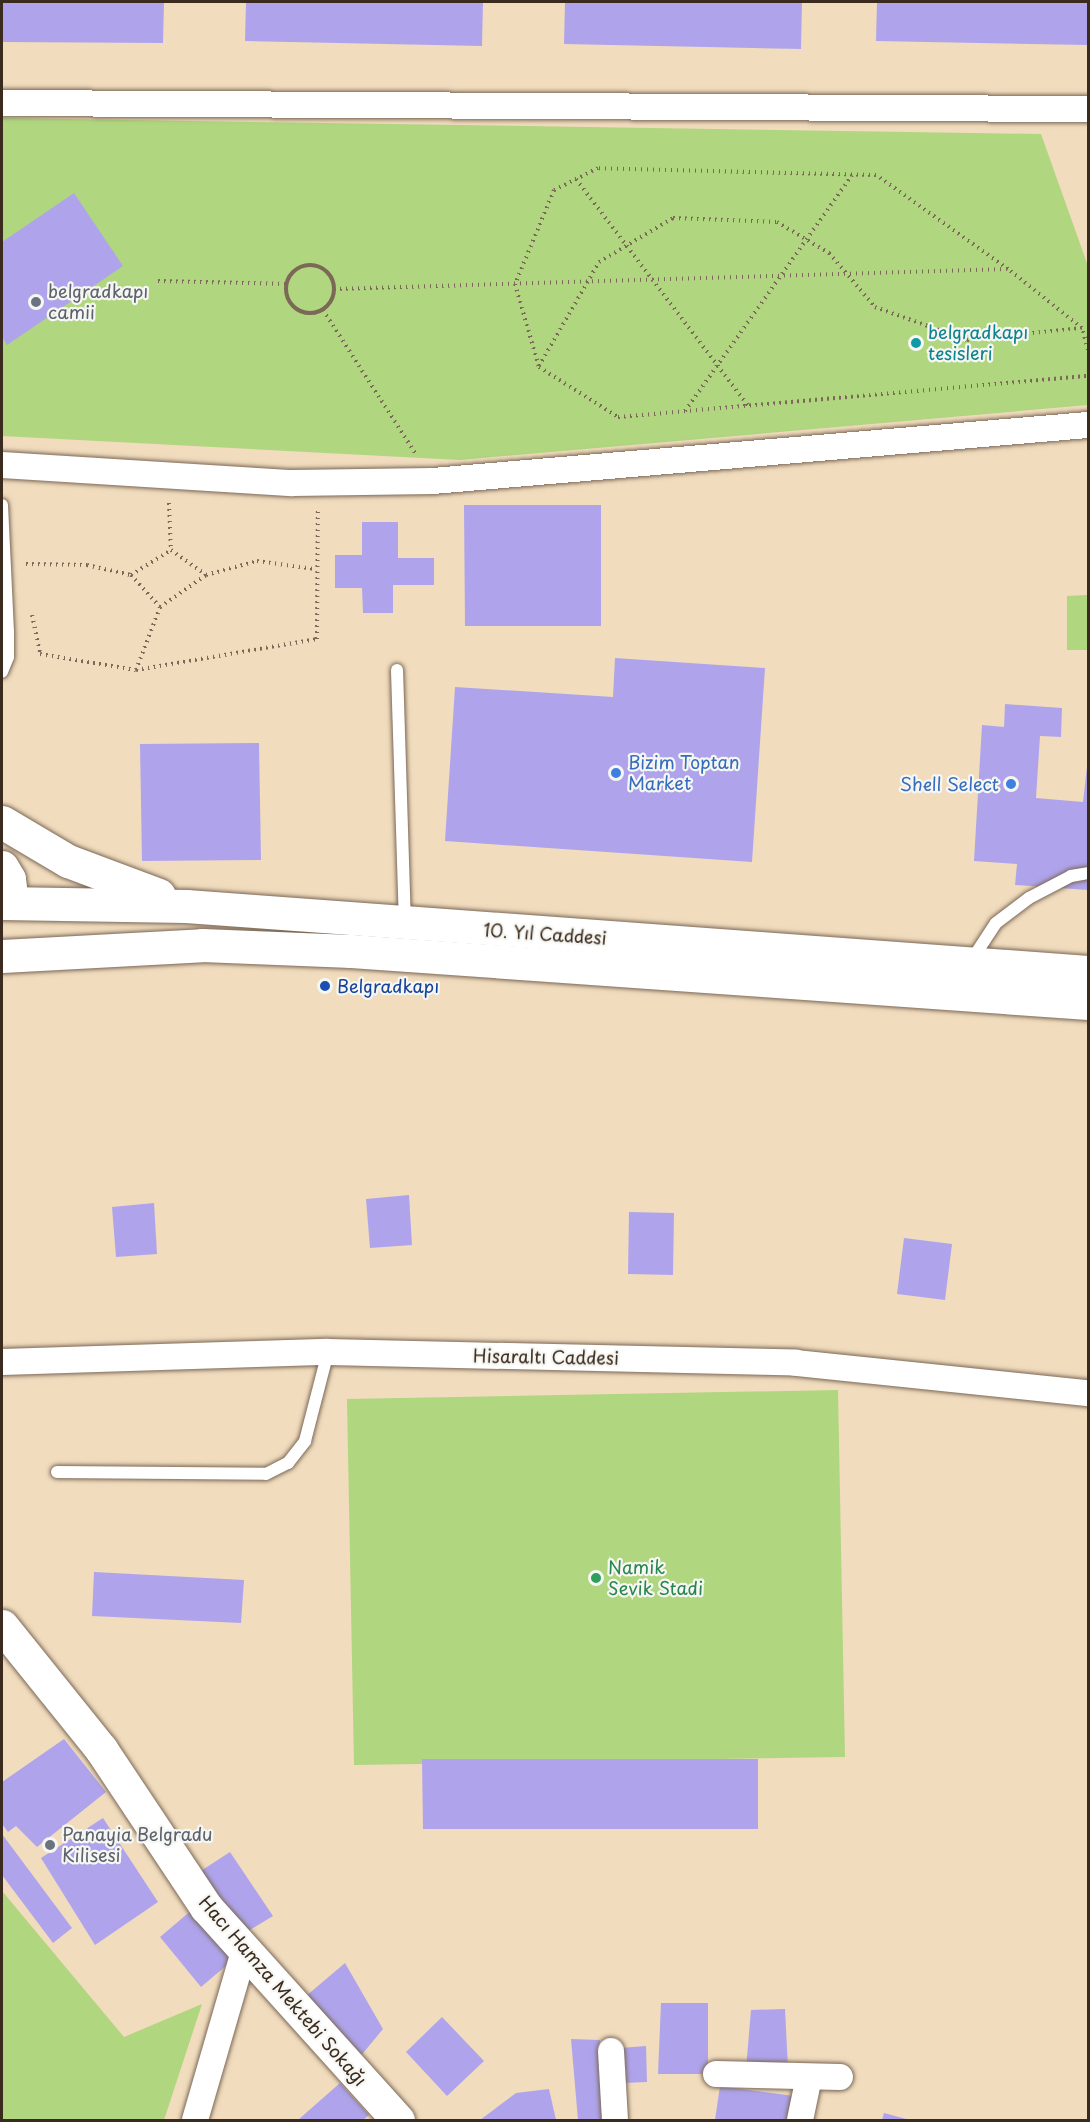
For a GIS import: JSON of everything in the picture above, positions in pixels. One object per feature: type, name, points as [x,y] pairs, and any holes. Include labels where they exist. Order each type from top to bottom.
[{"type":"main road","points":[[2,822],[68,861],[186,906]]},
{"type":"main road","points":[[2,867],[9,879],[5,911]]},
{"type":"main road","name":"10. Yıl Caddesi","points":[[5,911],[186,906],[1089,972]]},
{"type":"main road","name":"10. Yıl Caddesi","points":[[2,956],[191,946],[351,951],[1089,1003]]},
{"type":"main road","name":"Hacı Hamza Mektebi Sokağı","points":[[2,1626],[101,1749],[206,1907],[398,2121]]},
{"type":"street","points":[[2,103],[1077,109],[1089,124]]},
{"type":"street","points":[[2,465],[318,482],[433,481],[1089,424]]},
{"type":"street","name":"Hisaraltı Caddesi","points":[[2,1362],[328,1352],[796,1363],[1089,1393]]},
{"type":"street","points":[[195,2121],[244,1951]]},
{"type":"street","points":[[611,2051],[615,2121]]},
{"type":"street","points":[[716,2074],[840,2077]]},
{"type":"street","points":[[801,2121],[809,2077]]},
{"type":"lane","points":[[2,505],[8,632],[8,657],[2,672]]},
{"type":"lane","points":[[397,670],[405,922]]},
{"type":"lane","points":[[970,964],[996,923],[1013,910],[1071,876],[1089,873]]},
{"type":"lane","points":[[57,1472],[266,1474],[288,1463],[305,1441],[328,1352]]},
{"type":"path","points":[[1089,350],[1082,328],[1008,268],[876,175],[598,168],[554,190],[515,284],[539,367],[618,417],[1089,376]]},
{"type":"path","points":[[685,411],[853,174]]},
{"type":"path","points":[[576,179],[748,406]]},
{"type":"path","points":[[539,367],[599,262],[673,218],[777,222],[829,253],[875,307],[967,340],[1082,328]]},
{"type":"path","points":[[309,265],[329,274],[334,289],[323,310],[299,311],[288,300],[287,284],[294,271],[309,265]]},
{"type":"path","points":[[334,289],[1008,268]]},
{"type":"path","points":[[158,281],[287,284]]},
{"type":"path","points":[[323,310],[433,481]]},
{"type":"path","points":[[168,475],[171,550]]},
{"type":"path","points":[[40,654],[136,670],[317,639],[315,569],[318,482]]},
{"type":"path","points":[[131,575],[171,550]]},
{"type":"path","points":[[171,550],[206,575]]},
{"type":"path","points":[[136,670],[160,607],[206,575],[257,561],[315,569]]},
{"type":"path","points":[[22,564],[87,565],[131,575],[160,607]]},
{"type":"green space","points":[[2,118],[1041,134],[1088,266],[1088,405],[460,460],[2,436]]},
{"type":"green space","points":[[1088,595],[1088,650],[1067,650],[1067,596]]},
{"type":"green space","name":"Namik Sevik Stadi","points":[[838,1390],[845,1757],[354,1765],[347,1399]]},
{"type":"green space","points":[[2,1891],[124,2037],[202,2004],[164,2120],[2,2120]]},
{"type":"building","points":[[2,2],[164,2],[163,43],[2,42]]},
{"type":"building","points":[[246,2],[483,2],[482,46],[245,41]]},
{"type":"building","points":[[565,2],[802,2],[801,49],[564,44]]},
{"type":"building","points":[[877,2],[1088,2],[1088,45],[876,41]]},
{"type":"building","name":"belgradkapı camii","points":[[74,193],[123,266],[7,345],[2,337],[2,242]]},
{"type":"building","points":[[464,505],[601,505],[601,626],[465,626]]},
{"type":"building","points":[[362,522],[398,522],[398,558],[434,558],[434,585],[393,585],[393,613],[363,613],[362,588],[335,588],[335,555],[362,555]]},
{"type":"building","points":[[615,658],[765,668],[752,862],[445,841],[455,687],[613,697]]},
{"type":"building","points":[[1005,704],[1062,708],[1061,737],[1040,736],[1036,798],[1083,802],[1088,758],[1088,890],[1015,885],[1017,864],[974,861],[982,725],[1004,727]]},
{"type":"building","points":[[259,743],[261,860],[142,861],[140,744]]},
{"type":"building","points":[[409,1195],[412,1245],[370,1248],[366,1199]]},
{"type":"building","points":[[154,1203],[157,1254],[116,1257],[112,1207]]},
{"type":"building","points":[[629,1212],[674,1213],[673,1275],[628,1274]]},
{"type":"building","points":[[904,1238],[952,1244],[945,1300],[897,1294]]},
{"type":"building","points":[[94,1572],[244,1580],[241,1623],[92,1616]]},
{"type":"building","points":[[64,1739],[106,1792],[37,1847],[16,1826],[8,1832],[2,1824],[2,1782]]},
{"type":"building","points":[[422,1759],[758,1759],[758,1829],[423,1829]]},
{"type":"building","points":[[103,1818],[158,1902],[95,1945],[41,1858]]},
{"type":"building","points":[[2,1834],[72,1928],[53,1943],[2,1875]]},
{"type":"building","points":[[230,1852],[273,1916],[243,1934],[193,1876]]},
{"type":"building","points":[[193,1909],[234,1959],[201,1987],[160,1937]]},
{"type":"building","points":[[345,1963],[383,2029],[359,2058],[299,2002]]},
{"type":"building","points":[[661,2003],[708,2003],[708,2074],[658,2074]]},
{"type":"building","points":[[785,2009],[788,2068],[746,2069],[751,2010]]},
{"type":"building","points":[[442,2017],[484,2061],[447,2096],[406,2052]]},
{"type":"building","points":[[571,2039],[600,2040],[606,2120],[578,2120]]},
{"type":"building","points":[[646,2046],[647,2082],[623,2083],[620,2048]]},
{"type":"building","points":[[340,2083],[369,2115],[363,2120],[298,2120]]},
{"type":"building","points":[[720,2086],[794,2096],[791,2120],[715,2120]]},
{"type":"building","points":[[549,2089],[556,2120],[480,2120],[516,2093]]},
{"type":"building","points":[[884,2113],[910,2120],[882,2120]]},
{"type":"place","name":"belgradkapı camii","points":[[36,302]]},
{"type":"place","name":"belgradkapı tesisleri","points":[[916,343]]},
{"type":"place","name":"Bizim Toptan Market","points":[[616,773]]},
{"type":"place","name":"Shell Select","points":[[1011,784]]},
{"type":"place","name":"Belgradkapı","points":[[325,986]]},
{"type":"place","name":"Namik Sevik Stadi","points":[[596,1578]]},
{"type":"place","name":"Panayia Belgradu Kilisesi","points":[[50,1845]]}]
